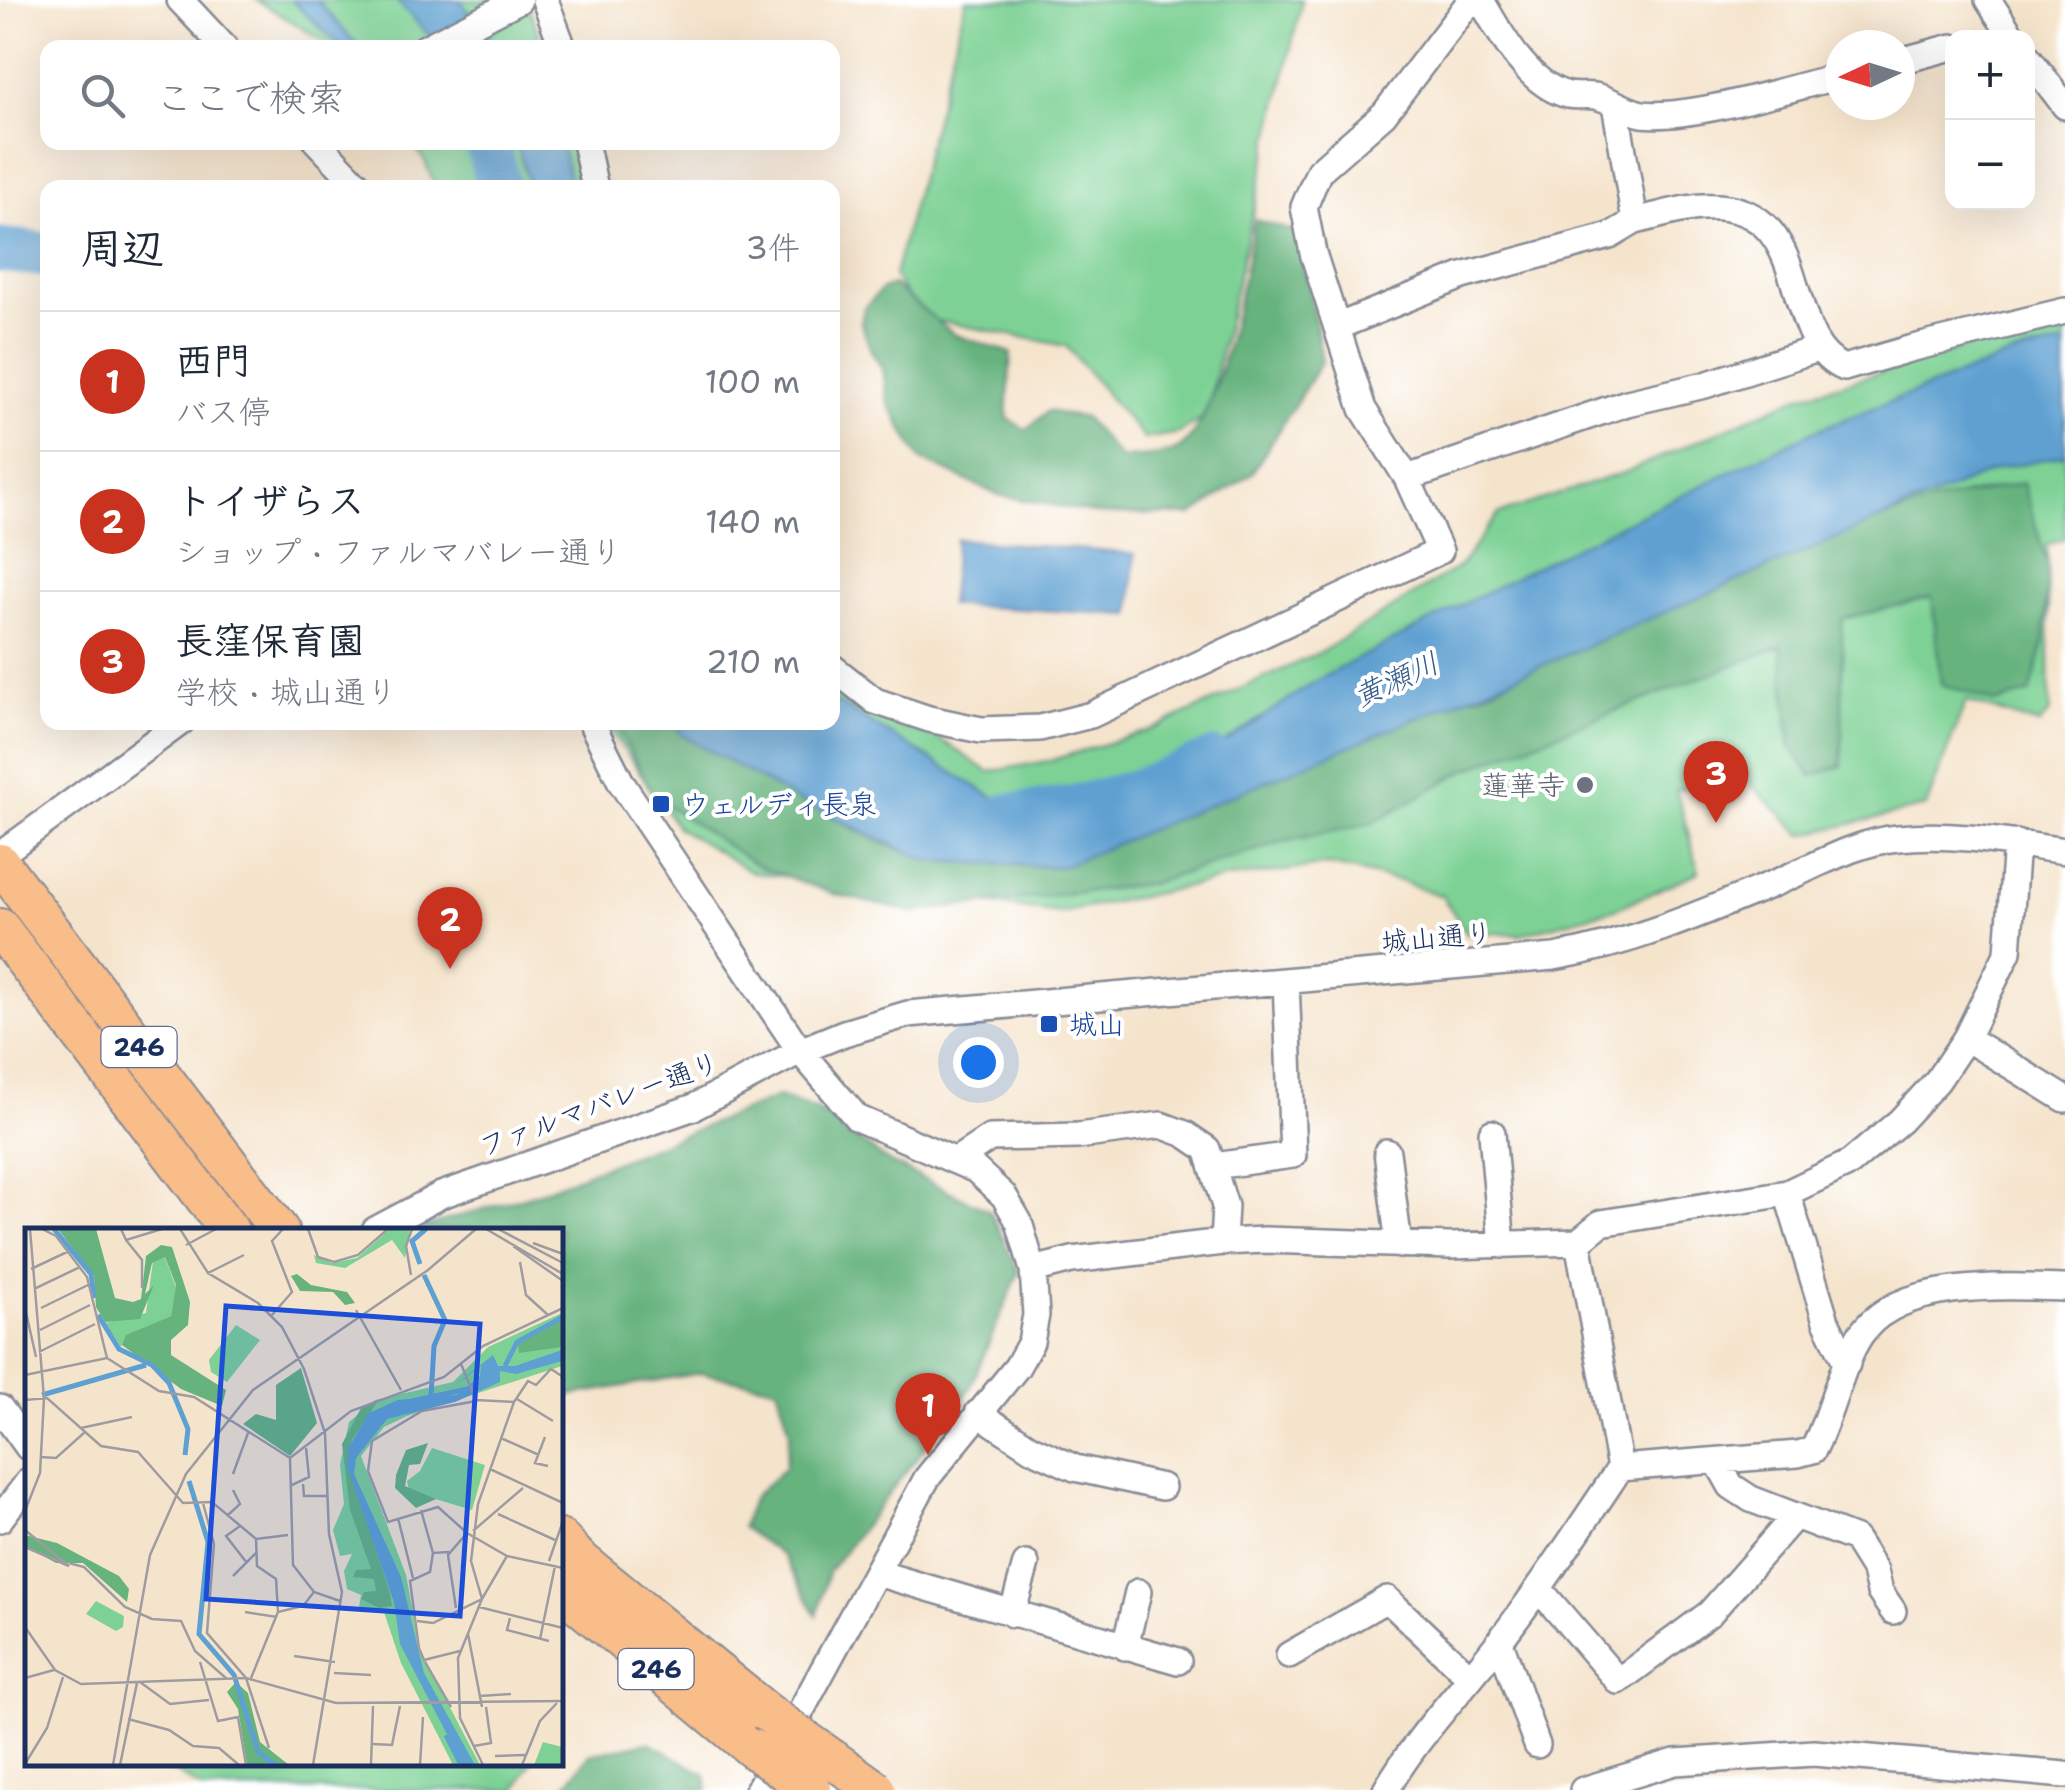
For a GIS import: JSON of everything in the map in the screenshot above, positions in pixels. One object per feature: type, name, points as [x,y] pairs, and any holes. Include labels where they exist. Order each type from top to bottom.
[{"type":"highway","name":"246","points":[[0,863],[277,1228]]},
{"type":"highway","name":"246","points":[[0,928],[226,1228]]},
{"type":"highway","name":"246","points":[[562,1541],[765,1711],[876,1790]]},
{"type":"highway","name":"246","points":[[562,1592],[753,1749],[812,1790]]},
{"type":"street","points":[[180,0],[218,40]]},
{"type":"street","points":[[544,0],[560,40]]},
{"type":"street","points":[[840,673],[875,701],[929,719],[981,730],[1040,728],[1090,715],[1440,551],[1407,478],[1363,409],[1313,253],[1304,207],[1319,172],[1384,114],[1472,0]]},
{"type":"street","points":[[1482,0],[1508,44],[1552,89],[1571,96],[1597,96],[1642,114],[1690,111],[1825,80]]},
{"type":"street","points":[[1988,0],[2001,30]]},
{"type":"street","points":[[440,40],[516,2]]},
{"type":"street","points":[[1915,57],[1945,49]]},
{"type":"street","points":[[2035,66],[2065,106]]},
{"type":"street","points":[[1616,104],[1634,221]]},
{"type":"street","points":[[325,150],[354,180]]},
{"type":"street","points":[[586,150],[593,180]]},
{"type":"street","points":[[1339,326],[1462,276],[1610,236],[1634,221],[1705,207],[1747,215],[1768,228],[1784,250],[1818,349],[1830,362],[1844,368],[2065,311]]},
{"type":"street","points":[[1407,478],[1627,403],[1704,385],[1818,349]]},
{"type":"street","points":[[0,856],[169,730]]},
{"type":"street","points":[[595,730],[622,784],[800,1051],[857,1118],[976,1170],[1004,1196],[1019,1222],[1033,1270],[1036,1316],[1031,1342],[1018,1367],[927,1478],[758,1790]]},
{"type":"street","name":"城山通り","points":[[800,1051],[908,1014],[1554,958],[1666,928],[1858,847],[1895,838],[1954,836],[2065,851]]},
{"type":"street","points":[[1033,1270],[1072,1260],[1223,1242],[1578,1242],[1601,1223],[1787,1194],[1850,1163],[1900,1121],[1937,1080],[1966,1038],[2008,952],[2016,843]]},
{"type":"street","points":[[1214,1166],[1293,1155],[1286,980]]},
{"type":"street","points":[[1966,1038],[2065,1099]]},
{"type":"street","name":"ファルマバレー通り","points":[[378,1228],[406,1211],[471,1184],[694,1107],[800,1051]]},
{"type":"street","points":[[954,1161],[990,1138],[1078,1136],[1161,1124],[1207,1148],[1225,1206],[1223,1242]]},
{"type":"street","points":[[1492,1133],[1502,1245]]},
{"type":"street","points":[[1387,1152],[1398,1245]]},
{"type":"street","points":[[1787,1194],[1826,1321],[1847,1364]]},
{"type":"street","points":[[1386,1790],[1403,1760],[1500,1642],[1620,1468],[1578,1242]]},
{"type":"street","points":[[1620,1468],[1813,1450],[1864,1329],[1890,1309],[1944,1290],[2065,1288]]},
{"type":"street","points":[[0,1408],[25,1443]]},
{"type":"street","points":[[978,1413],[1031,1448],[1074,1468],[1162,1488]]},
{"type":"street","points":[[1717,1461],[1731,1486],[1751,1499],[1855,1539],[1876,1570],[1880,1592],[1892,1611]]},
{"type":"street","points":[[0,1519],[25,1486]]},
{"type":"street","points":[[1539,1588],[1618,1681],[1710,1613],[1795,1516]]},
{"type":"street","points":[[1012,1614],[1026,1564]]},
{"type":"street","points":[[877,1573],[1178,1661]]},
{"type":"street","points":[[1125,1647],[1138,1592]]},
{"type":"street","points":[[1289,1655],[1387,1599],[1470,1678]]},
{"type":"street","points":[[1500,1642],[1538,1745]]},
{"type":"street","points":[[1582,1790],[1676,1762],[1814,1753],[2065,1775]]},
{"type":"green space","points":[[256,0],[526,0],[541,40],[322,40]]},
{"type":"green space","points":[[966,0],[1302,0],[1206,416],[1179,433],[1144,439],[1066,346],[919,317],[894,276]]},
{"type":"green space","points":[[417,150],[581,150],[591,180],[432,180]]},
{"type":"green space","points":[[1255,220],[1300,233],[1322,361],[1252,473],[1192,515],[1100,514],[998,495],[920,459],[888,403],[883,369],[871,351],[861,323],[864,308],[882,289],[893,285],[955,335],[1011,353],[1007,418],[1026,430],[1048,411],[1085,418],[1121,459],[1161,454],[1181,447],[1195,431],[1207,406],[1219,376]]},
{"type":"green space","points":[[2065,328],[2065,538],[2047,545],[2050,712],[2039,725],[1966,701],[1926,807],[1802,835],[1743,776],[1676,790],[1699,872],[1615,909],[1521,934],[1467,933],[1442,896],[1400,881],[1329,865],[1229,878],[1061,913],[752,872],[678,828],[611,730],[840,730],[840,672],[989,772],[1052,760],[1151,730],[1323,651],[1460,566],[1498,514],[1629,471],[1800,396],[1981,342]]},
{"type":"green space","points":[[2023,483],[2048,567],[2044,642],[2030,693],[1995,703],[1941,684],[1932,597],[1842,619],[1842,766],[1811,776],[1791,747],[1781,646],[1465,770],[1372,823],[1282,842],[1149,884],[913,912],[837,895],[758,866],[653,796],[620,730],[693,730],[821,811],[880,842],[933,861],[1041,862],[1365,713],[1482,694],[1657,603],[1749,564],[1935,501]]},
{"type":"green space","points":[[778,1097],[817,1110],[890,1163],[990,1211],[1019,1272],[969,1390],[828,1572],[817,1616],[783,1556],[742,1527],[753,1497],[785,1468],[790,1431],[777,1387],[700,1373],[562,1397],[562,1228],[421,1228],[537,1193]]},
{"type":"green space","points":[[649,1742],[706,1775],[708,1790],[562,1790],[590,1754]]},
{"type":"green space","points":[[165,1765],[530,1765],[516,1790],[203,1790]]},
{"type":"water","points":[[291,0],[317,0],[353,40],[334,40]]},
{"type":"water","points":[[396,0],[460,0],[489,40],[433,40]]},
{"type":"water","points":[[519,150],[563,150],[569,180],[527,180]]},
{"type":"water","points":[[2065,344],[2065,455],[1999,468],[1061,867],[928,861],[795,799],[679,730],[840,730],[840,704],[1005,804],[1118,814],[1319,679],[1546,561],[1814,431],[2009,356]]},
{"type":"water","points":[[956,539],[1135,554],[1131,615],[949,605]]},
{"type":"waterway","name":"黄瀬川","points":[[489,150],[497,180]]},
{"type":"waterway","points":[[0,250],[40,254]]},
{"type":"waterway","name":"黄瀬川","points":[[1006,816],[1060,810],[1112,798],[1213,761]]},
{"type":"place","name":"蓮華寺","points":[[1585,785]]},
{"type":"place","name":"ウェルディ長泉","points":[[661,804]]},
{"type":"place","name":"長窪保育園","points":[[1716,823]]},
{"type":"place","name":"トイザらス","points":[[450,969]]},
{"type":"place","name":"城山","points":[[1049,1024]]},
{"type":"place","name":"西門","points":[[928,1455]]}]
